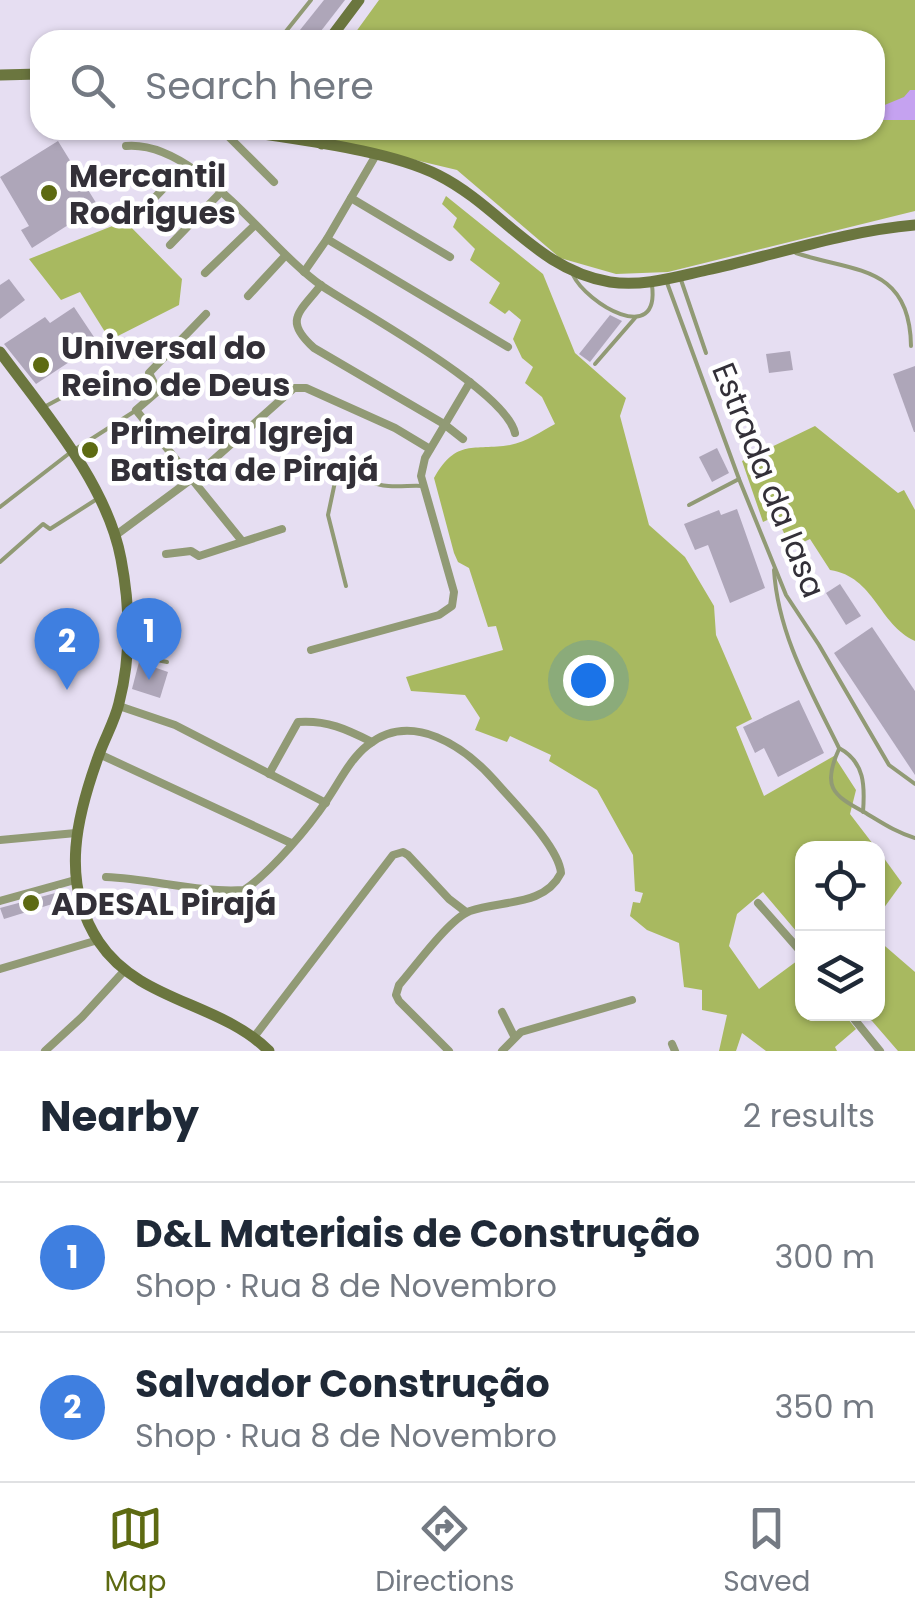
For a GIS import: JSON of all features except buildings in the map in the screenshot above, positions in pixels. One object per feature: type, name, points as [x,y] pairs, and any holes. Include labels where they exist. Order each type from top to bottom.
[{"type":"main road","points":[[336,30],[359,0]]},
{"type":"main road","points":[[0,74],[30,74]]},
{"type":"main road","points":[[303,140],[420,167],[450,181],[540,254],[571,271],[613,282],[666,280],[864,233],[915,225]]},
{"type":"main road","points":[[318,140],[326,146]]},
{"type":"main road","points":[[0,352],[101,496],[116,535],[124,578],[126,654],[119,706],[76,833],[75,880],[87,921],[125,970],[160,992],[226,1021],[269,1051]]},
{"type":"street","points":[[232,140],[274,182]]},
{"type":"street","points":[[126,146],[157,150],[185,166],[321,285],[470,382],[510,421],[514,434]]},
{"type":"street","points":[[304,272],[328,239],[376,155]]},
{"type":"street","points":[[140,213],[185,166]]},
{"type":"street","points":[[170,245],[220,193]]},
{"type":"street","points":[[351,198],[450,257]]},
{"type":"street","points":[[206,272],[255,225]]},
{"type":"street","points":[[328,239],[508,347]]},
{"type":"street","points":[[248,296],[286,256]]},
{"type":"street","points":[[321,285],[297,316],[295,325],[300,335],[314,348],[463,439]]},
{"type":"street","points":[[206,314],[149,373],[158,391],[136,410],[242,541]]},
{"type":"street","points":[[311,650],[449,610],[454,592],[422,486],[424,458],[470,382]]},
{"type":"street","points":[[116,535],[193,478],[288,391],[306,388],[395,428],[430,449]]},
{"type":"street","points":[[166,554],[192,550],[199,556],[282,529]]},
{"type":"street","points":[[119,706],[175,725],[326,803]]},
{"type":"street","points":[[269,774],[298,722],[317,720],[340,726],[372,742]]},
{"type":"street","points":[[106,877],[151,880],[197,890],[244,890],[291,844],[372,742],[397,731],[420,732],[454,745],[494,779],[558,860],[562,873],[546,890],[526,899],[466,912],[399,985],[399,1001],[449,1051]]},
{"type":"street","points":[[100,754],[291,844]]},
{"type":"street","points":[[0,840],[76,833]]},
{"type":"street","points":[[254,1037],[393,855],[408,854],[466,912]]},
{"type":"street","points":[[0,901],[75,880]]},
{"type":"street","points":[[758,903],[795,945]]},
{"type":"street","points":[[0,969],[98,940]]},
{"type":"street","points":[[45,1051],[125,970]]},
{"type":"street","points":[[502,1051],[514,1036],[632,1000]]},
{"type":"street","points":[[502,1012],[514,1036]]},
{"type":"street","points":[[856,1021],[880,1051]]},
{"type":"lane","points":[[286,30],[311,0]]},
{"type":"lane","points":[[791,252],[862,268],[878,277],[906,313],[911,346]]},
{"type":"lane","points":[[571,271],[581,289],[594,300],[618,314],[635,318]]},
{"type":"lane","name":"Estrada da Iasa","points":[[680,277],[706,353]]},
{"type":"lane","name":"Estrada da Iasa","points":[[666,280],[786,595],[889,765],[915,784]]},
{"type":"lane","points":[[595,364],[635,318],[646,312],[652,301],[652,282]]},
{"type":"lane","points":[[40,409],[110,372]]},
{"type":"lane","points":[[0,506],[71,452],[136,410]]},
{"type":"lane","points":[[346,586],[328,515],[339,463],[345,461],[358,467],[376,484],[422,486]]},
{"type":"lane","points":[[689,505],[739,479]]},
{"type":"lane","points":[[0,562],[43,524],[50,530],[101,496]]},
{"type":"lane","points":[[773,564],[776,596],[793,655],[839,748],[862,774],[866,785],[863,812]]},
{"type":"lane","points":[[126,654],[167,662]]},
{"type":"lane","points":[[839,748],[829,776],[845,804],[887,828],[915,838]]},
{"type":"green space","points":[[379,0],[915,0],[915,211],[668,272],[616,274],[560,258],[457,170],[331,140],[885,140],[885,30],[357,30]]},
{"type":"green space","points":[[446,196],[543,274],[575,353],[626,398],[620,416],[649,525],[685,557],[714,606],[716,635],[752,719],[736,727],[764,796],[834,756],[856,790],[850,814],[871,841],[795,841],[795,930],[763,892],[737,914],[729,946],[759,989],[795,962],[795,1021],[850,1021],[856,1029],[835,1047],[837,1051],[766,1051],[742,1033],[736,1051],[719,1051],[727,1015],[702,1010],[702,990],[684,987],[679,943],[647,930],[630,916],[633,902],[640,903],[643,893],[635,891],[633,855],[597,790],[549,761],[551,755],[510,736],[507,742],[475,730],[480,718],[465,695],[411,691],[406,677],[503,650],[496,626],[488,627],[469,568],[458,562],[454,553],[434,478],[458,452],[516,444],[555,424],[542,397],[525,383],[533,367],[522,358],[513,339],[521,320],[509,310],[505,314],[489,303],[500,283],[470,260],[475,249],[453,227],[457,218],[442,204]]},
{"type":"green space","points":[[125,221],[182,279],[179,305],[110,340],[80,292],[61,300],[29,259]]},
{"type":"green space","points":[[815,426],[898,493],[904,490],[915,510],[915,641],[892,624],[857,582],[830,570],[810,539],[791,548],[776,516],[763,522],[742,461]]},
{"type":"green space","points":[[885,860],[902,883],[885,906]]},
{"type":"green space","points":[[885,946],[915,972],[915,1051],[898,1051],[872,1021],[885,1021]]},
{"type":"shaded area","points":[[915,90],[915,120],[885,120],[885,105]]},
{"type":"place","name":"Mercantil Rodrigues","points":[[49,193]]},
{"type":"place","name":"Universal do Reino de Deus","points":[[41,365]]},
{"type":"place","name":"Primeira Igreja Batista de Pirajá","points":[[90,450]]},
{"type":"place","name":"D&L Materiais de Construção","points":[[149,680]]},
{"type":"place","name":"Salvador Construção","points":[[67,690]]},
{"type":"place","name":"ADESAL Pirajá","points":[[31,903]]}]
